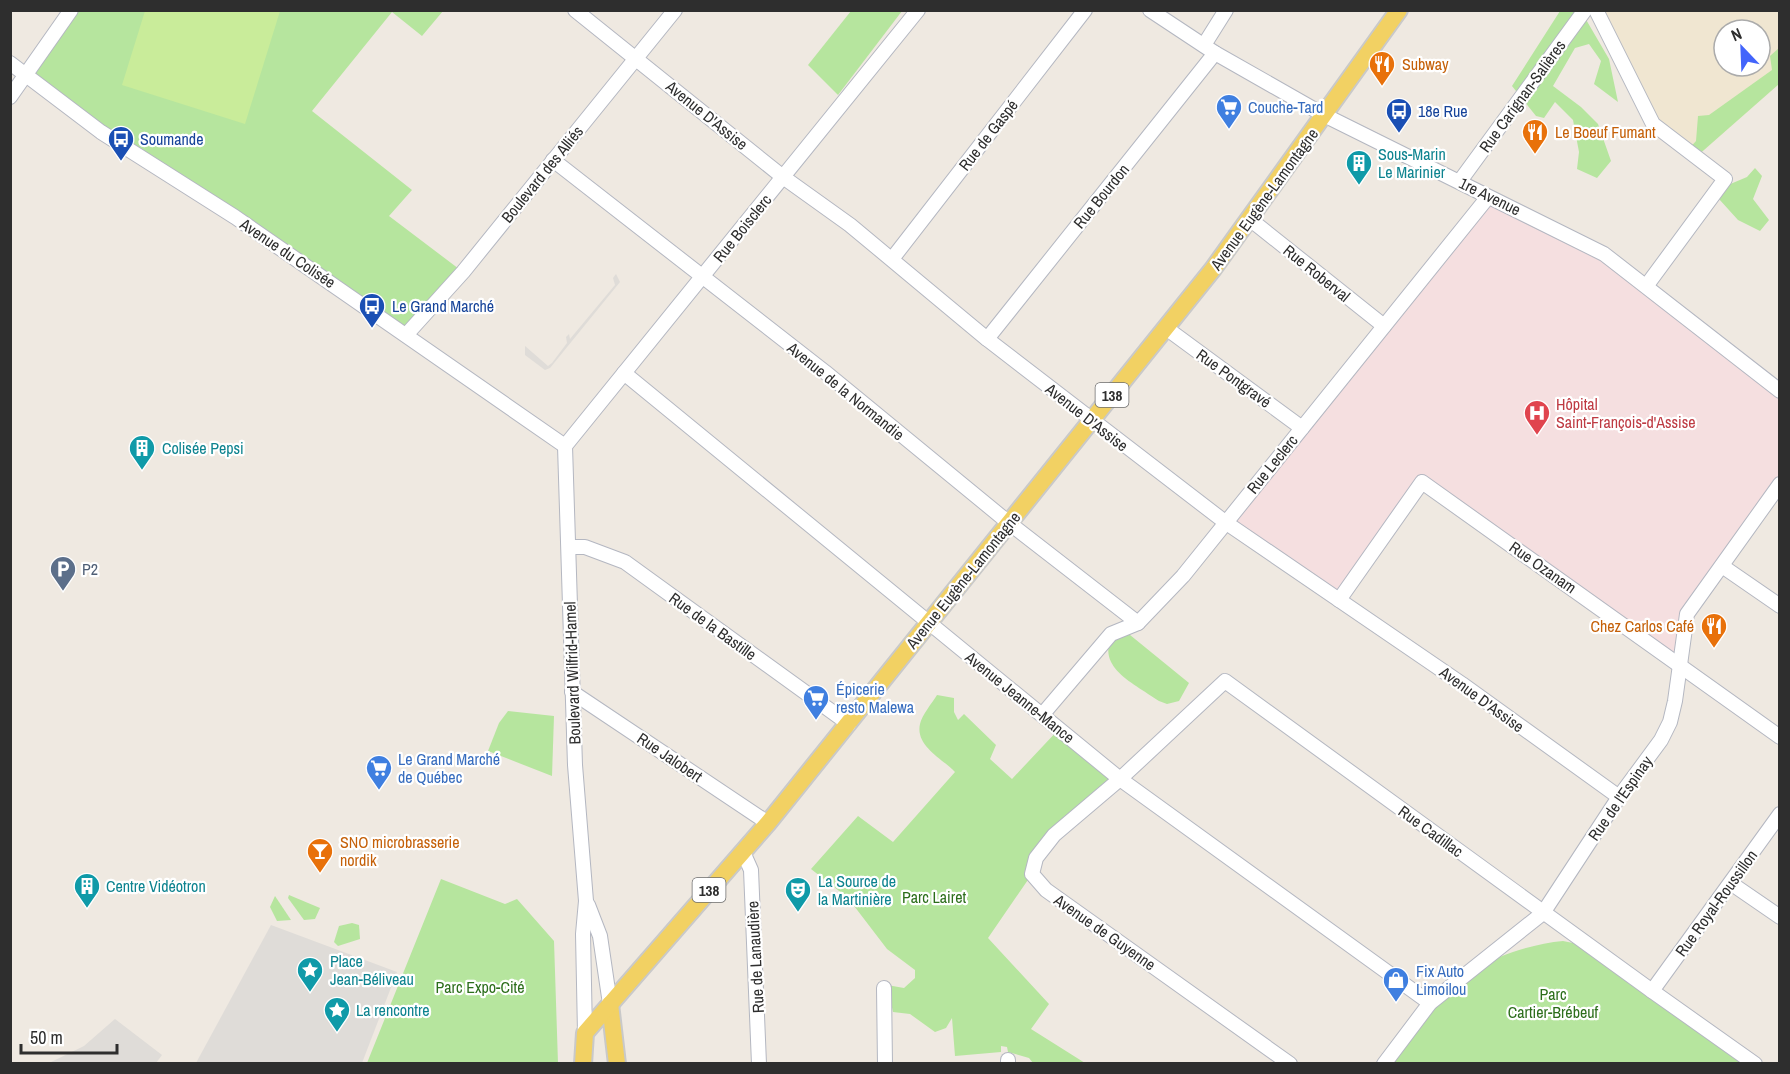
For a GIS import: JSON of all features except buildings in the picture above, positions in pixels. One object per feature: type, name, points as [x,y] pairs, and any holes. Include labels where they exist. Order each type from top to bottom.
[{"type":"main road","name":"138","points":[[1324,115],[1400,10]]},
{"type":"main road","name":"Avenue Eugène-Lamontagne","points":[[585,1033],[768,823],[849,724],[1251,220],[1324,115]]},
{"type":"main road","name":"Boulevard Wilfrid-Hamel","points":[[610,1004],[617,1064]]},
{"type":"main road","name":"Boulevard Wilfrid-Hamel","points":[[583,1064],[585,1033]]},
{"type":"street","points":[[10,97],[71,10]]},
{"type":"street","name":"Avenue D'Assise","points":[[575,10],[783,177],[892,260],[987,339],[1225,522],[1462,684],[1619,797]]},
{"type":"street","name":"Boulevard des Alliés","points":[[406,334],[463,272],[675,10]]},
{"type":"street","name":"Rue Boisclerc","points":[[565,446],[918,10]]},
{"type":"street","name":"Rue de Gaspé","points":[[892,260],[1085,10]]},
{"type":"street","name":"1re Avenue","points":[[1150,10],[1210,49],[1324,115],[1604,254],[1647,285],[1779,391]]},
{"type":"street","name":"Rue Bourdon","points":[[987,339],[1210,49],[1226,10]]},
{"type":"street","name":"Rue Carignan-Salières","points":[[1460,181],[1585,10]]},
{"type":"street","points":[[1596,10],[1653,124],[1725,179],[1647,285]]},
{"type":"street","name":"Avenue du Colisée","points":[[10,63],[101,132],[201,194],[565,446]]},
{"type":"street","name":"Avenue de la Normandie","points":[[553,160],[701,278],[825,372],[1008,523],[1138,623]]},
{"type":"street","name":"Rue Leclerc","points":[[1042,715],[1111,634],[1138,623],[1183,576],[1488,197]]},
{"type":"street","name":"Rue Roberval","points":[[1251,220],[1384,326]]},
{"type":"street","name":"Rue Pontgravé","points":[[1166,328],[1302,428]]},
{"type":"street","name":"Avenue Jeanne-Mance","points":[[624,373],[1120,779],[1430,1003]]},
{"type":"street","name":"Boulevard Wilfrid-Hamel","points":[[565,446],[572,692],[579,836],[586,901],[583,934],[585,1033]]},
{"type":"street","name":"Rue Ozanam","points":[[1339,600],[1422,482],[1678,663],[1779,738]]},
{"type":"street","name":"Rue de l'Espinay","points":[[1384,1064],[1430,1003],[1543,913],[1619,797],[1661,740],[1670,722],[1687,614],[1779,484]]},
{"type":"street","name":"Rue de la Bastille","points":[[569,547],[585,547],[625,562],[849,724]]},
{"type":"street","points":[[1722,566],[1779,606]]},
{"type":"street","name":"Rue Cadillac","points":[[1120,779],[1225,681],[1755,1064]]},
{"type":"street","name":"Rue Jalobert","points":[[572,692],[768,823]]},
{"type":"street","name":"Avenue de Guyenne","points":[[1120,779],[1054,835],[1032,867],[1037,882],[1290,1064]]},
{"type":"street","name":"Rue Royal-Roussillon","points":[[1652,991],[1732,884],[1779,814]]},
{"type":"street","name":"Rue de Lanaudière","points":[[743,852],[751,870],[759,1064]]},
{"type":"street","points":[[1732,884],[1779,917]]},
{"type":"street","name":"Boulevard Wilfrid-Hamel","points":[[586,901],[600,936],[610,1004]]},
{"type":"street","points":[[884,988],[885,1064]]},
{"type":"shaded area","points":[[1596,11],[1779,11],[1779,84],[1696,157],[1653,124]]},
{"type":"shaded area","name":"Hôpital Saint-François-d'Assise","points":[[1488,197],[1604,254],[1779,391],[1779,484],[1687,614],[1679,663],[1423,482],[1339,600],[1225,522]]},
{"type":"shaded area","points":[[616,274],[620,282],[550,368],[545,370],[525,355],[525,346],[548,366],[552,363],[567,343],[566,337],[569,334],[570,339],[615,285],[613,278]]},
{"type":"shaded area","name":"Place Jean-Béliveau","points":[[271,925],[397,972],[362,1063],[196,1063]]},
{"type":"shaded area","points":[[115,1019],[162,1055],[156,1063],[49,1063],[84,1046]]},
{"type":"green space","points":[[71,11],[443,11],[422,36],[392,12],[312,111],[412,190],[389,216],[463,272],[406,335],[26,75]]},
{"type":"green space","points":[[145,11],[280,11],[245,124],[122,85]]},
{"type":"green space","points":[[851,11],[902,11],[838,95],[808,65]]},
{"type":"green space","points":[[1560,11],[1581,11],[1609,59],[1618,102],[1594,84],[1601,61],[1589,44],[1575,48],[1553,86],[1581,107],[1598,124],[1611,161],[1597,178],[1577,169],[1579,152],[1573,120],[1555,102],[1544,118],[1536,116],[1512,86]]},
{"type":"green space","points":[[1779,48],[1779,84],[1696,157],[1688,150],[1696,141],[1698,116],[1709,115],[1761,78],[1772,78],[1772,54]]},
{"type":"green space","points":[[1755,168],[1762,176],[1753,199],[1769,220],[1760,231],[1738,220],[1719,199],[1728,185],[1747,177]]},
{"type":"green space","points":[[1119,626],[1189,683],[1179,701],[1167,704],[1159,701],[1117,671],[1108,651],[1111,639]]},
{"type":"green space","name":"Parc Lairet","points":[[937,695],[954,698],[954,712],[958,720],[964,714],[996,745],[990,759],[1012,779],[1059,729],[1120,779],[1083,808],[1032,874],[988,938],[1049,1004],[1031,1029],[1085,1063],[1033,1063],[1029,1058],[1008,1052],[1007,1047],[1001,1046],[1001,1052],[955,1056],[952,1018],[946,1028],[935,1032],[910,1014],[893,1012],[887,985],[904,988],[915,978],[915,970],[887,949],[848,898],[811,869],[858,816],[893,842],[955,772],[931,751],[920,732],[923,717]]},
{"type":"green space","points":[[508,711],[554,716],[552,776],[488,751],[499,723]]},
{"type":"green space","name":"Parc Expo-Cité","points":[[441,879],[505,904],[517,899],[554,941],[558,1063],[367,1063]]},
{"type":"green space","points":[[289,895],[320,908],[315,919],[304,920],[288,898]]},
{"type":"green space","points":[[275,896],[291,920],[277,921],[270,907]]},
{"type":"green space","points":[[352,923],[359,925],[360,939],[338,946],[334,942],[339,926]]},
{"type":"green space","name":"Parc Cartier-Brébeuf","points":[[1563,941],[1593,947],[1755,1064],[1384,1064],[1428,1005],[1456,980],[1490,961],[1509,954],[1546,943]]},
{"type":"place","name":"Subway","points":[[1382,87]]},
{"type":"place","name":"Couche-Tard","points":[[1229,130]]},
{"type":"place","name":"18e Rue","points":[[1399,134]]},
{"type":"place","name":"Le Boeuf Fumant","points":[[1535,155]]},
{"type":"place","name":"Soumande","points":[[121,162]]},
{"type":"place","name":"Sous-Marin Le Marinier","points":[[1359,186]]},
{"type":"place","name":"Le Grand Marché","points":[[372,329]]},
{"type":"place","name":"Hôpital Saint-François-d'Assise","points":[[1537,436]]},
{"type":"place","name":"Colisée Pepsi","points":[[142,471]]},
{"type":"place","name":"P2","points":[[63,592]]},
{"type":"place","name":"Chez Carlos Café","points":[[1714,649]]},
{"type":"place","name":"Épicerie resto Malewa","points":[[816,721]]},
{"type":"place","name":"Le Grand Marché de Québec","points":[[379,791]]},
{"type":"place","name":"SNO microbrasserie nordik","points":[[320,874]]},
{"type":"place","name":"Centre Vidéotron","points":[[87,909]]},
{"type":"place","name":"La Source de la Martinière","points":[[798,913]]},
{"type":"place","name":"Place Jean-Béliveau","points":[[310,993]]},
{"type":"place","name":"Fix Auto Limoilou","points":[[1396,1003]]},
{"type":"place","name":"La rencontre","points":[[337,1033]]}]
